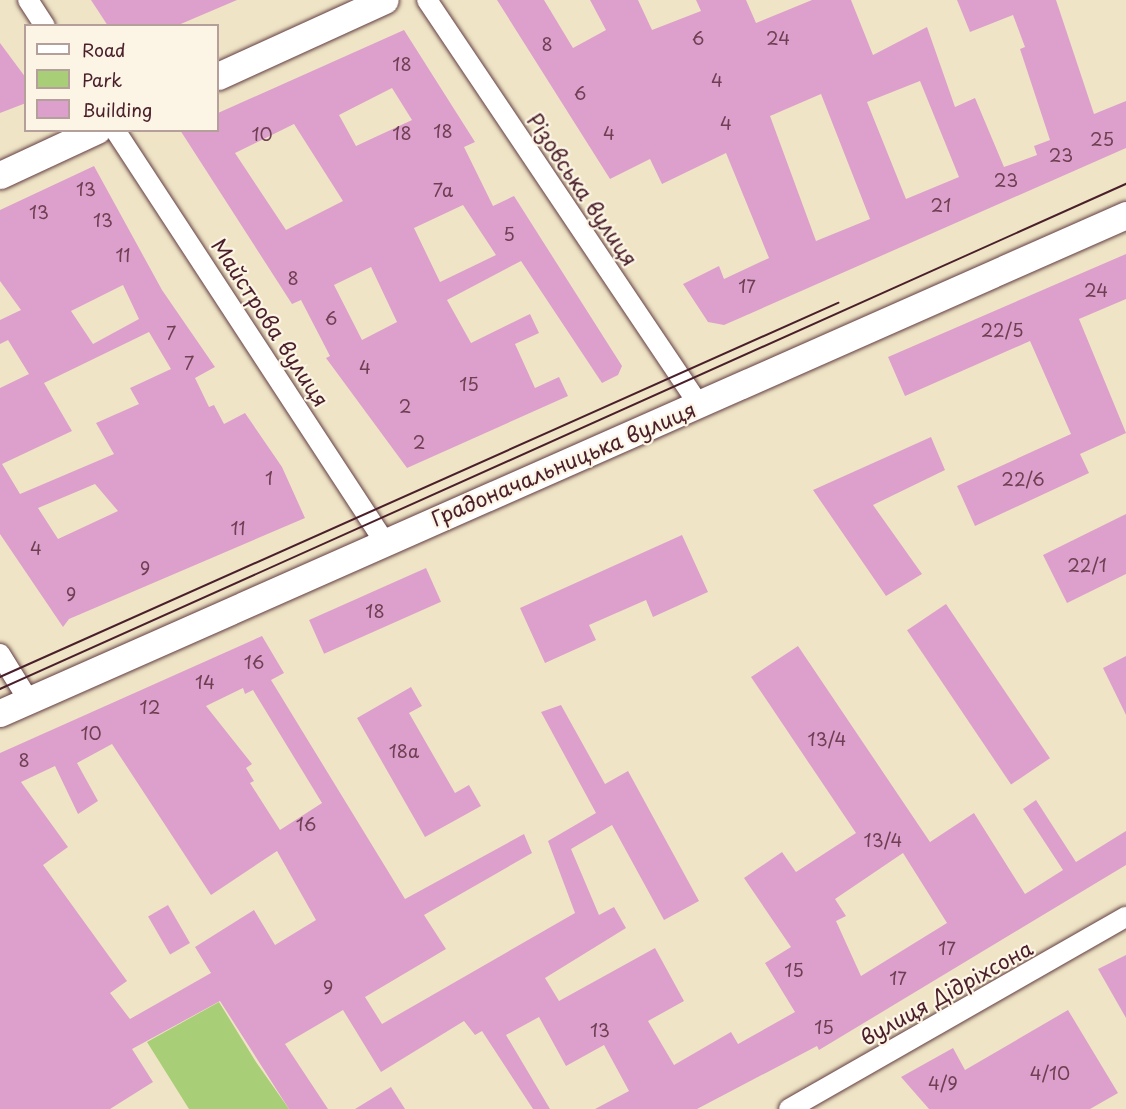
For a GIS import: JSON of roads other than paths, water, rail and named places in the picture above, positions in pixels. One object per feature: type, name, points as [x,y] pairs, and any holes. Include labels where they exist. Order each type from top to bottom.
[{"type":"street","points":[[28,0],[44,24]]},
{"type":"street","points":[[219,76],[385,0]]},
{"type":"street","name":"Різовська вулиця","points":[[427,0],[699,405]]},
{"type":"street","points":[[0,175],[93,132]]},
{"type":"street","name":"Майстрова вулиця","points":[[117,132],[384,541]]},
{"type":"street","name":"Градоначальницька вулиця","points":[[0,713],[384,541],[699,405],[1126,215]]},
{"type":"street","points":[[0,654],[28,701]]},
{"type":"street","name":"вулиця Дідріхсона","points":[[789,1109],[1126,916]]},
{"type":"tram line","points":[[0,689],[1126,184]]},
{"type":"tram line","points":[[0,677],[838,303]]}]
